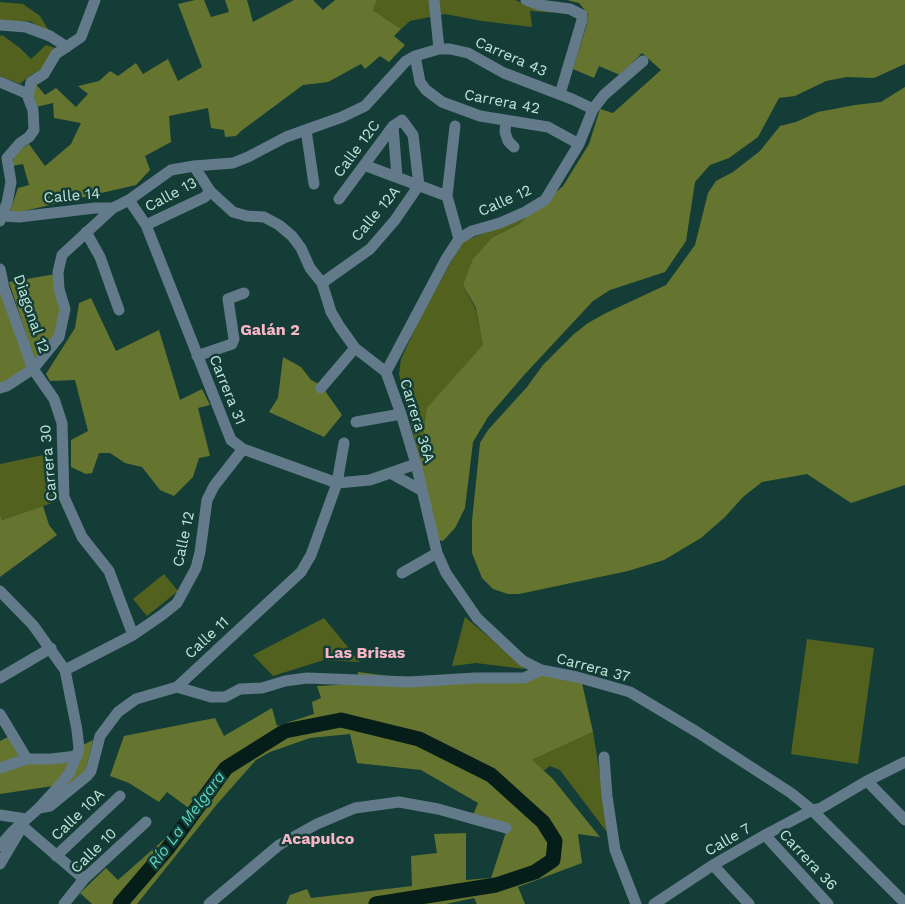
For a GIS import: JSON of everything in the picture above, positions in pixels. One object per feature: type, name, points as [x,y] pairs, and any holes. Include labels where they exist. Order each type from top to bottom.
[{"type":"street","points":[[1,218],[7,203],[10,182],[7,158],[34,130],[33,110],[28,94],[31,82],[44,74],[56,54],[81,37],[95,0]]},
{"type":"street","points":[[434,0],[439,49]]},
{"type":"street","points":[[526,0],[540,6],[570,10],[582,15],[560,94]]},
{"type":"street","points":[[0,24],[26,27],[50,36],[66,47]]},
{"type":"street","name":"Carrera 43","points":[[415,56],[439,49],[450,49],[468,53],[504,73],[560,94],[593,109]]},
{"type":"street","points":[[194,166],[233,163],[286,137],[342,117],[365,106],[406,61],[415,56]]},
{"type":"street","name":"Carrera 42","points":[[415,56],[420,82],[426,90],[442,102],[480,116],[548,127],[579,144]]},
{"type":"street","name":"Calle 12","points":[[459,239],[472,231],[500,223],[525,212],[545,200],[579,144],[593,109],[604,95],[643,61]]},
{"type":"street","points":[[0,82],[28,94]]},
{"type":"street","points":[[506,121],[508,141],[514,147]]},
{"type":"street","points":[[397,123],[397,177]]},
{"type":"street","name":"Calle 12C","points":[[339,199],[397,123]]},
{"type":"street","name":"Calle 12A","points":[[322,282],[370,249],[395,220],[419,185],[413,135],[397,123]]},
{"type":"street","points":[[386,372],[446,259],[459,239],[447,196],[455,126]]},
{"type":"street","points":[[306,130],[314,184]]},
{"type":"street","points":[[364,165],[447,196]]},
{"type":"street","name":"Calle 14","points":[[1,218],[95,208],[113,208],[129,200],[171,170],[194,166]]},
{"type":"street","name":"Carrera 36A","points":[[194,166],[210,191],[233,212],[247,216],[264,217],[279,225],[292,236],[301,248],[310,268],[322,282],[331,312],[340,327],[355,348],[386,372],[416,464],[437,553],[446,573],[476,618],[524,661],[540,670]]},
{"type":"street","name":"Calle 13","points":[[146,225],[204,197],[210,191]]},
{"type":"street","name":"Carrera 31","points":[[129,200],[146,225],[230,440],[243,449],[336,483],[370,480],[392,474],[416,464]]},
{"type":"street","points":[[0,388],[7,386],[33,369],[59,337],[65,308],[59,289],[58,272],[62,255],[113,208]]},
{"type":"street","points":[[86,232],[100,257],[100,272],[119,310]]},
{"type":"street","name":"Diagonal 12","points":[[0,269],[4,288],[33,369]]},
{"type":"street","points":[[197,356],[232,344],[234,339],[228,299],[244,293]]},
{"type":"street","points":[[321,388],[355,348]]},
{"type":"street","name":"Carrera 30","points":[[33,369],[54,399],[62,423],[64,497],[82,537],[109,571],[132,635]]},
{"type":"street","points":[[356,422],[401,414]]},
{"type":"street","name":"Calle 11","points":[[39,808],[50,806],[87,776],[91,771],[100,736],[118,712],[136,699],[177,687],[301,572],[312,555],[336,483],[344,443]]},
{"type":"street","name":"Calle 12","points":[[65,670],[132,635],[177,603],[196,568],[207,500],[214,486],[243,449]]},
{"type":"street","points":[[392,474],[421,490]]},
{"type":"street","points":[[402,573],[437,553]]},
{"type":"street","points":[[0,591],[34,625],[65,670],[79,749],[70,772],[60,786],[39,808],[13,830],[0,846]]},
{"type":"street","points":[[0,678],[51,648]]},
{"type":"street","name":"Carrera 37","points":[[177,687],[211,698],[225,697],[240,689],[262,688],[285,681],[307,678],[408,682],[475,678],[524,678],[540,670],[576,677],[630,692],[698,732],[816,811],[905,903]]},
{"type":"street","points":[[0,714],[26,759]]},
{"type":"street","points":[[0,768],[26,759],[77,756]]},
{"type":"street","points":[[604,757],[607,796],[615,850],[636,904]]},
{"type":"street","name":"Calle 7","points":[[654,904],[667,902],[716,868],[767,837],[905,762]]},
{"type":"street","points":[[867,781],[905,820]]},
{"type":"street","name":"Calle 10A","points":[[56,856],[120,796]]},
{"type":"street","points":[[209,904],[279,845],[317,824],[355,808],[399,802],[438,809],[506,828]]},
{"type":"street","points":[[0,815],[23,822],[56,856],[84,879]]},
{"type":"street","points":[[0,864],[19,834],[23,822]]},
{"type":"street","name":"Calle 10","points":[[64,904],[84,879],[146,822]]},
{"type":"street","name":"Carrera 36","points":[[767,837],[828,904]]},
{"type":"street","points":[[716,868],[750,904]]},
{"type":"green space","points":[[204,0],[211,17],[229,12],[225,0],[247,0],[253,22],[294,0],[313,0],[323,10],[335,0],[377,0],[373,10],[401,29],[394,36],[405,45],[389,62],[380,56],[365,69],[361,64],[328,82],[303,85],[236,136],[225,137],[224,130],[211,128],[208,108],[169,116],[171,142],[145,156],[150,170],[136,185],[11,214],[10,211],[18,188],[29,185],[23,164],[12,166],[15,153],[29,144],[45,166],[71,144],[81,123],[54,118],[53,103],[36,107],[32,93],[35,83],[45,95],[56,88],[76,107],[88,94],[78,86],[99,81],[110,71],[118,76],[136,63],[143,74],[168,59],[178,81],[202,67],[178,4]]},
{"type":"green space","points":[[377,0],[515,0],[535,8],[559,13],[530,11],[532,27],[445,14],[410,21],[401,29],[373,10]]},
{"type":"green space","points":[[567,0],[905,0],[905,64],[874,78],[847,77],[826,81],[795,96],[779,98],[758,137],[729,158],[710,165],[695,182],[686,241],[665,272],[610,290],[593,301],[488,417],[473,442],[465,508],[455,528],[443,541],[438,540],[420,462],[427,408],[483,345],[476,308],[463,285],[473,259],[493,237],[519,224],[563,186],[589,144],[600,109],[613,113],[661,70],[642,53],[620,75],[599,66],[594,78],[573,69],[587,24],[588,14],[579,3]]},
{"type":"green space","points":[[0,2],[23,4],[40,16],[49,31],[45,31],[30,21],[0,22]]},
{"type":"green space","points":[[2,35],[31,59],[46,45],[58,49],[42,69],[29,76],[20,84],[0,76],[0,36]]},
{"type":"green space","points":[[905,87],[905,485],[851,503],[807,474],[762,482],[743,497],[725,517],[701,538],[664,560],[628,571],[519,594],[508,594],[493,589],[482,578],[472,553],[472,521],[480,443],[488,430],[527,387],[543,365],[574,334],[588,323],[606,313],[666,285],[695,245],[708,193],[716,181],[733,172],[760,151],[780,126],[796,122],[818,112],[881,102]]},
{"type":"green space","points":[[533,213],[519,224],[493,237],[463,285],[476,310],[484,348],[420,462],[399,374],[401,359],[417,324],[462,242]]},
{"type":"green space","points":[[56,274],[60,306],[57,336],[34,358],[9,282]]},
{"type":"green space","points":[[0,292],[29,369],[0,384]]},
{"type":"green space","points":[[91,298],[116,351],[159,330],[180,400],[202,389],[210,405],[198,408],[210,456],[199,458],[193,477],[174,496],[160,490],[142,467],[125,463],[110,453],[99,453],[92,473],[86,474],[71,467],[71,440],[88,431],[75,380],[50,381],[46,374],[75,328],[79,303]]},
{"type":"green space","points":[[283,357],[301,367],[311,380],[321,385],[342,415],[324,437],[269,412],[278,398]]},
{"type":"green space","points":[[53,453],[51,482],[55,502],[2,520],[0,515],[0,464]]},
{"type":"green space","points":[[43,506],[49,525],[57,535],[0,577],[0,515],[2,520]]},
{"type":"green space","points":[[164,574],[178,591],[147,616],[133,599]]},
{"type":"green space","points":[[465,617],[525,669],[476,663],[452,666]]},
{"type":"green space","points":[[324,618],[360,662],[324,660],[273,676],[253,655]]},
{"type":"green space","points":[[807,639],[874,648],[858,764],[791,754]]},
{"type":"green space","points":[[358,672],[415,677],[542,673],[582,683],[593,732],[532,760],[552,778],[600,837],[578,834],[582,863],[518,887],[525,904],[477,904],[474,898],[446,904],[286,904],[290,895],[307,889],[311,898],[412,886],[411,856],[437,853],[434,834],[466,833],[466,880],[491,878],[507,829],[473,815],[478,803],[421,770],[357,763],[350,734],[310,738],[270,752],[256,760],[218,803],[137,904],[92,904],[80,893],[106,868],[118,880],[176,829],[190,809],[167,792],[159,802],[129,783],[110,776],[124,736],[215,718],[224,736],[272,708],[277,726],[314,714],[312,702],[321,698],[317,686],[357,684]]},
{"type":"green space","points":[[593,732],[609,829],[606,831],[560,770],[550,766],[543,771],[532,760]]},
{"type":"green space","points":[[8,737],[24,757],[0,766],[0,741]]},
{"type":"green space","points":[[93,740],[85,773],[50,802],[81,746]]},
{"type":"green space","points":[[72,758],[66,770],[53,786],[0,794],[0,772],[29,760]]},
{"type":"waterway","name":"Río La Melgara","points":[[120,904],[168,848],[226,768],[285,731],[341,720],[419,739],[491,775],[543,822],[555,841],[553,860],[535,872],[496,885],[376,904]]},
{"type":"district","name":"Galán 2","points":[[270,330]]},
{"type":"district","name":"Las Brisas","points":[[365,653]]},
{"type":"district","name":"Acapulco","points":[[318,839]]}]
